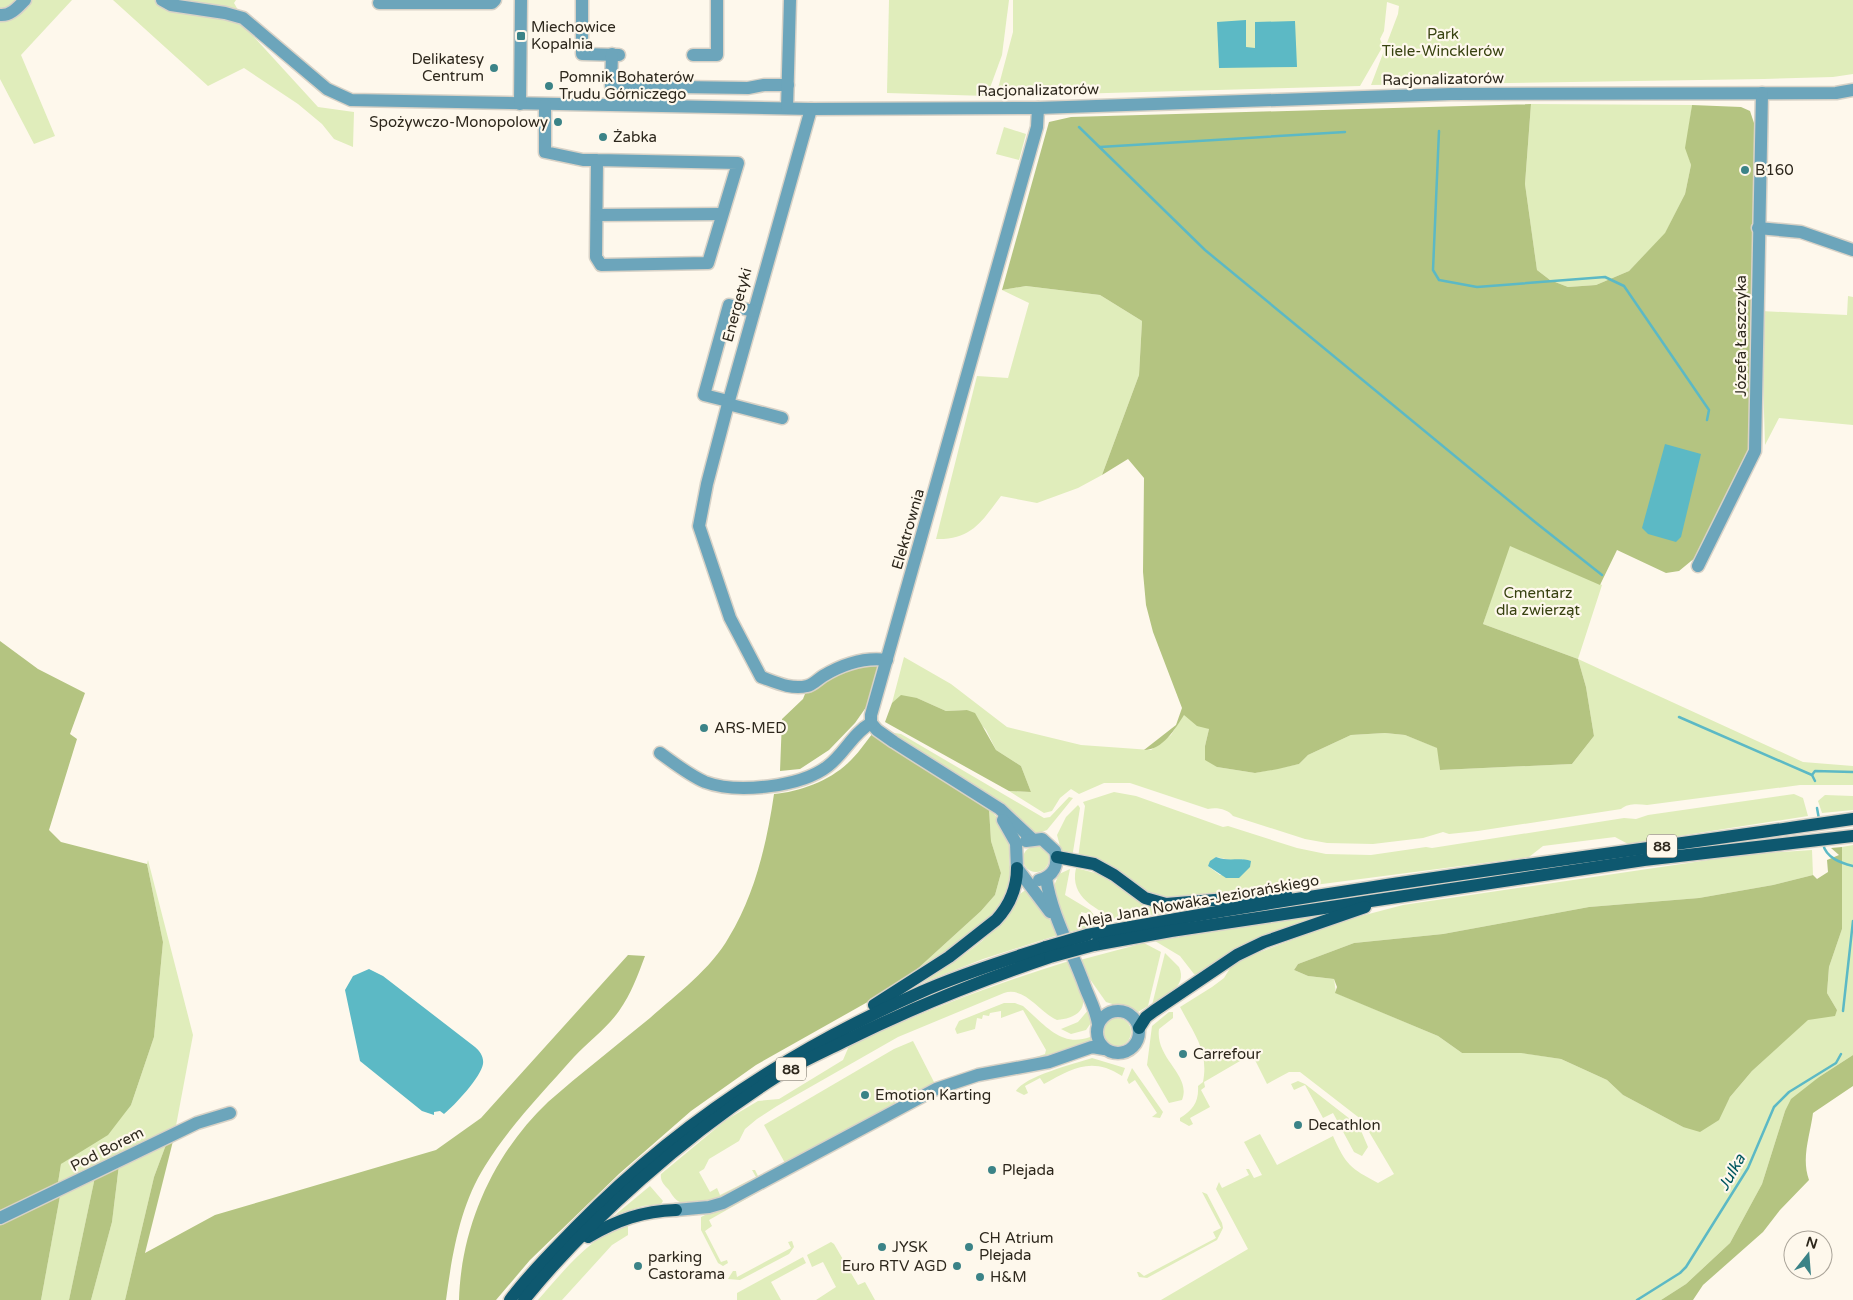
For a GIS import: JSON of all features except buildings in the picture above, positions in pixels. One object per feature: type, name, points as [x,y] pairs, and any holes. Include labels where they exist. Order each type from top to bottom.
[{"type":"main road","name":"Aleja Jana Nowaka-Jeziorańskiego","points":[[510,1300],[565,1239],[613,1191],[712,1109],[770,1070],[827,1037],[922,991],[1048,952],[1122,934],[1171,931],[1399,890],[1853,819]]},
{"type":"main road","name":"Aleja Jana Nowaka-Jeziorańskiego","points":[[1122,934],[1161,921],[1399,890],[1853,836]]},
{"type":"main road","points":[[1057,857],[1094,864],[1114,875],[1145,898],[1166,904],[1399,890]]},
{"type":"main road","points":[[770,1070],[821,1035],[885,999],[986,929],[1002,913],[1008,902],[1017,880],[1016,862]]},
{"type":"main road","points":[[1139,1028],[1146,1016],[1237,955],[1292,931],[1399,890]]},
{"type":"main road","name":"Aleja Jana Nowaka-Jeziorańskiego","points":[[524,1300],[573,1246],[640,1182],[719,1116],[777,1076],[915,1007],[1048,952]]},
{"type":"main road","points":[[573,1246],[602,1228],[628,1216],[642,1212],[676,1210]]},
{"type":"street","points":[[0,15],[5,16],[25,0]]},
{"type":"street","name":"Racjonalizatorów","points":[[162,0],[171,5],[225,13],[251,23],[328,89],[351,100],[811,109],[1038,108],[1431,94],[1836,93],[1853,90]]},
{"type":"street","points":[[379,3],[492,3],[495,0]]},
{"type":"street","points":[[520,104],[521,0]]},
{"type":"street","points":[[582,0],[582,54],[615,54],[611,86],[748,88],[764,85],[788,85]]},
{"type":"street","points":[[692,55],[717,55],[716,0]]},
{"type":"street","points":[[787,108],[790,0]]},
{"type":"street","name":"Józefa Łaszczyka","points":[[1698,566],[1755,451],[1762,93]]},
{"type":"street","points":[[545,105],[545,152],[583,160],[597,160],[738,163],[708,263],[601,265],[596,257],[597,160]]},
{"type":"street","name":"Elektrownia","points":[[872,723],[871,716],[1037,127],[1038,108]]},
{"type":"street","name":"Energetyki","points":[[811,109],[752,311],[707,484],[699,526],[730,618],[761,677],[784,686],[808,686],[824,675],[846,665],[870,658],[887,660]]},
{"type":"street","points":[[597,215],[722,214]]},
{"type":"street","points":[[1758,228],[1801,232],[1853,250]]},
{"type":"street","points":[[752,311],[729,305],[704,395],[782,418]]},
{"type":"street","points":[[660,753],[703,781],[722,786],[789,784],[815,774],[838,757],[859,732],[872,723],[877,730],[888,738],[1000,809],[1032,839],[1046,841],[1055,851],[1057,857],[1053,871],[1046,878],[1036,880],[1027,878]]},
{"type":"street","points":[[989,802],[1012,832],[1016,843],[1016,862],[1056,919],[1096,1012],[1098,1024],[1096,1035],[1104,1049]]},
{"type":"street","points":[[1016,862],[1021,845],[1032,839]]},
{"type":"street","points":[[1046,878],[1056,919]]},
{"type":"street","points":[[1083,978],[1110,1012]]},
{"type":"street","points":[[676,1210],[709,1207],[723,1203],[936,1089],[978,1075],[1049,1062],[1092,1047],[1118,1054],[1128,1051],[1138,1041],[1139,1028],[1134,1019],[1126,1012],[1110,1012],[1098,1024]]},
{"type":"street","name":"Pod Borem","points":[[0,1218],[197,1122],[230,1113]]},
{"type":"green space","points":[[0,0],[72,0],[21,55],[55,136],[34,144],[0,79]]},
{"type":"green space","points":[[113,0],[236,0],[234,3],[253,36],[318,107],[354,112],[353,147],[334,139],[322,124],[298,104],[244,68],[208,86]]},
{"type":"green space","points":[[889,0],[1009,0],[1002,55],[987,96],[887,93]]},
{"type":"green space","name":"Park Tiele-Wincklerów","points":[[1013,0],[1853,0],[1853,74],[1833,77],[1764,79],[1371,85],[1398,14],[1399,6],[1387,2],[1384,31],[1380,39],[1383,46],[1360,86],[996,96],[1013,32]]},
{"type":"green space","points":[[1531,104],[1692,105],[1686,148],[1691,165],[1685,194],[1665,234],[1629,271],[1596,285],[1568,287],[1550,280],[1537,270],[1525,184]]},
{"type":"green space","points":[[1531,104],[1525,184],[1537,270],[1550,280],[1568,287],[1596,285],[1629,271],[1665,233],[1685,194],[1691,165],[1685,148],[1692,105],[1741,107],[1750,111],[1754,123],[1753,443],[1696,557],[1679,571],[1666,573],[1617,550],[1600,585],[1510,546],[1483,624],[1578,659],[1586,687],[1594,736],[1572,764],[1440,770],[1437,748],[1405,735],[1385,733],[1351,735],[1308,755],[1299,764],[1255,773],[1217,767],[1205,760],[1205,746],[1209,729],[1197,726],[1184,715],[1163,743],[1144,750],[1176,725],[1182,708],[1153,632],[1146,605],[1143,572],[1144,478],[1128,459],[1102,475],[1139,375],[1142,321],[1100,295],[1026,286],[1002,290],[1049,122],[1071,117]]},
{"type":"green space","points":[[1004,127],[1026,134],[1019,160],[996,154]]},
{"type":"green space","points":[[1026,286],[1100,295],[1142,321],[1139,375],[1102,475],[1078,488],[1037,503],[1001,496],[982,521],[975,527],[959,536],[936,539],[977,376],[1008,378],[1029,303],[1002,290]]},
{"type":"green space","points":[[1848,296],[1853,297],[1853,425],[1779,418],[1765,445],[1761,311],[1847,315]]},
{"type":"green space","name":"Cmentarz dla zwierząt","points":[[1509,545],[1602,585],[1578,659],[1483,624]]},
{"type":"green space","points":[[0,641],[38,669],[85,693],[70,734],[77,739],[49,830],[61,842],[147,864],[163,942],[154,1037],[131,1105],[108,1135],[61,1164],[57,1189],[0,1215]]},
{"type":"green space","points":[[904,657],[951,684],[1007,727],[1081,745],[1151,750],[1171,735],[1184,714],[1209,729],[1205,746],[1217,767],[1255,773],[1299,764],[1308,755],[1351,735],[1385,733],[1405,735],[1438,748],[1440,770],[1572,764],[1594,736],[1586,687],[1578,659],[1803,762],[1853,766],[1853,785],[1800,785],[1647,805],[1633,804],[1621,809],[1478,831],[1449,834],[1443,832],[1423,838],[1373,844],[1327,843],[1305,839],[1233,816],[1225,810],[1218,808],[1208,809],[1130,783],[1104,783],[1079,794],[1071,789],[1060,798],[1052,811],[1044,813],[1009,791],[1031,792],[1021,766],[996,750],[986,730],[967,710],[946,711],[917,698],[892,703]]},
{"type":"green space","points":[[881,659],[869,703],[855,723],[829,750],[800,769],[780,771],[782,719],[803,699],[808,686],[824,675]]},
{"type":"green space","points":[[901,695],[917,698],[946,711],[967,710],[975,713],[996,750],[1021,766],[1031,792],[1009,791],[885,722],[892,703]]},
{"type":"green space","points":[[889,732],[901,734],[1044,818],[1050,817],[1069,797],[1073,798],[1047,830],[1039,833],[1029,832]]},
{"type":"green space","points":[[873,733],[989,809],[991,841],[1001,873],[995,895],[981,911],[903,982],[756,1065],[691,1111],[620,1173],[530,1260],[496,1300],[459,1300],[461,1272],[474,1218],[484,1192],[512,1144],[548,1102],[682,990],[722,949],[738,921],[753,886],[764,849],[774,794],[803,788],[832,775],[858,753]]},
{"type":"green space","points":[[1114,792],[1136,796],[1223,827],[1228,826],[1297,848],[1326,854],[1371,855],[1426,847],[1432,848],[1624,818],[1636,819],[1648,815],[1794,794],[1803,798],[1808,816],[1628,844],[1615,837],[1543,846],[1529,857],[1276,890],[1164,898],[1146,893],[1078,858],[1085,806],[1083,802]],"holes":[[[1216,857],[1235,861],[1243,859],[1246,869],[1243,873],[1220,875],[1208,866]]]},
{"type":"green space","points":[[1825,795],[1853,796],[1853,810],[1822,813],[1818,801]]},
{"type":"green space","points":[[1078,805],[1080,808],[1072,858],[1061,850],[1057,835],[1066,817]]},
{"type":"green space","points":[[989,809],[1006,829],[1011,844],[1009,859],[1011,882],[1004,897],[981,926],[903,982],[981,911],[995,895],[1001,873],[991,841]]},
{"type":"green space","points":[[1853,845],[1853,1055],[1819,1077],[1785,1111],[1762,1184],[1730,1243],[1686,1284],[1661,1300],[1161,1300],[1248,1249],[1216,1189],[1219,1182],[1222,1188],[1249,1175],[1246,1169],[1249,1169],[1254,1178],[1262,1175],[1244,1142],[1260,1134],[1277,1165],[1333,1136],[1346,1160],[1361,1173],[1378,1183],[1394,1174],[1362,1120],[1300,1072],[1289,1072],[1267,1084],[1252,1054],[1204,1082],[1205,1087],[1201,1090],[1210,1107],[1190,1118],[1193,1124],[1189,1126],[1180,1121],[1180,1118],[1192,1109],[1196,1101],[1198,1086],[1203,1082],[1204,1061],[1195,1034],[1180,1007],[1224,978],[1232,965],[1247,957],[1342,921],[1403,905],[1749,854],[1812,850],[1813,875],[1773,885],[1699,898],[1589,907],[1443,934],[1354,943],[1298,964],[1294,970],[1308,976],[1334,979],[1336,993],[1438,1036],[1462,1053],[1522,1053],[1561,1059],[1607,1080],[1623,1095],[1683,1127],[1718,1120],[1730,1097],[1752,1071],[1808,1019],[1837,1010],[1827,993],[1829,967],[1842,929],[1842,847]]},
{"type":"green space","points":[[1036,846],[1045,850],[1049,859],[1045,868],[1036,872],[1027,868],[1023,859],[1027,850]]},
{"type":"green space","points":[[1842,847],[1842,929],[1829,967],[1827,993],[1837,1010],[1835,1016],[1808,1020],[1752,1071],[1730,1097],[1719,1120],[1700,1132],[1683,1127],[1623,1095],[1607,1080],[1561,1059],[1521,1053],[1462,1053],[1438,1036],[1335,993],[1337,987],[1334,979],[1308,976],[1294,970],[1298,964],[1354,943],[1443,934],[1589,907],[1699,898],[1773,885],[1813,875],[1817,879],[1828,872],[1827,860],[1839,855],[1831,848]]},
{"type":"green space","points":[[148,860],[193,1035],[175,1131],[57,1189],[61,1164],[131,1105],[154,1037],[163,942],[147,864]]},
{"type":"green space","points":[[1076,868],[1099,874],[1140,901],[1198,906],[1119,921],[1094,907],[1081,895],[1075,878]]},
{"type":"green space","points":[[1070,869],[1065,895],[1090,910],[1094,915],[1081,912],[1082,918],[1100,919],[1110,924],[1069,932],[1053,888],[1059,874]]},
{"type":"green space","points":[[1027,890],[1040,903],[1058,935],[983,959],[922,983],[982,941],[1003,921],[1018,896]]},
{"type":"green space","points":[[1317,915],[1314,921],[1197,975],[1194,974],[1180,956],[1155,941]]},
{"type":"green space","points":[[1144,943],[1161,952],[1148,1006],[1138,1012],[1106,1002],[1087,975],[1080,960]]},
{"type":"green space","points":[[1165,953],[1179,967],[1180,980],[1174,990],[1152,1005]]},
{"type":"green space","points":[[628,955],[645,956],[631,991],[619,1011],[574,1057],[527,1110],[494,1152],[476,1181],[458,1231],[446,1300],[125,1300],[154,1177],[167,1142],[173,1141],[145,1253],[215,1215],[436,1150],[481,1118]]},
{"type":"green space","points":[[1069,961],[1078,980],[1083,998],[1083,1006],[1079,1012],[1070,1017],[1057,1020],[1019,993],[1004,993],[898,1037],[777,1106],[745,1129],[739,1141],[709,1159],[704,1169],[699,1172],[710,1192],[717,1188],[720,1195],[756,1177],[752,1170],[755,1170],[758,1176],[745,1186],[724,1196],[690,1204],[676,1200],[663,1183],[661,1174],[726,1120],[758,1101],[779,1099],[843,1060],[849,1046],[858,1041],[962,998],[1015,978]]},
{"type":"green space","points":[[1004,1003],[1015,1003],[1023,1006],[1046,1027],[1062,1037],[1080,1040],[1090,1037],[1092,1040],[1036,1059],[1036,1057],[1045,1054],[1046,1050],[1023,1010],[1001,1018],[1001,1011],[990,1013],[989,1016],[983,1015],[982,1019],[977,1018],[975,1029],[957,1034],[955,1029],[959,1021]]},
{"type":"green space","points":[[1089,1009],[1093,1020],[1086,1030],[1071,1034],[1061,1029],[1078,1022]]},
{"type":"green space","points":[[1169,1012],[1173,1012],[1173,1018],[1159,1029],[1159,1040],[1167,1058],[1178,1074],[1184,1091],[1182,1100],[1169,1103],[1147,1065],[1152,1026]]},
{"type":"green space","points":[[1117,1018],[1127,1022],[1131,1032],[1127,1042],[1117,1046],[1107,1042],[1103,1032],[1107,1022]]},
{"type":"green space","name":"Emotion Karting","points":[[913,1041],[935,1084],[785,1163],[764,1125],[894,1049]]},
{"type":"green space","points":[[1853,1055],[1853,1086],[1813,1113],[1806,1155],[1809,1180],[1780,1210],[1763,1232],[1703,1285],[1693,1300],[1661,1300],[1686,1284],[1730,1243],[1762,1184],[1785,1111],[1791,1099],[1819,1077]]},
{"type":"green space","points":[[1092,1058],[1125,1068],[1122,1076],[1101,1067],[1082,1067],[1044,1084],[1040,1078],[1025,1086],[1028,1093],[1024,1095],[1016,1091],[1029,1080]]},
{"type":"green space","points":[[1132,1068],[1163,1112],[1160,1118],[1152,1117],[1157,1113],[1135,1080],[1129,1084],[1127,1080]]},
{"type":"green space","points":[[1298,1081],[1305,1084],[1359,1126],[1368,1147],[1362,1156],[1354,1152],[1333,1113],[1323,1118],[1305,1085],[1294,1090],[1291,1084]]},
{"type":"green space","points":[[167,1142],[154,1177],[125,1300],[91,1300],[112,1222],[119,1165]]},
{"type":"green space","points":[[119,1165],[112,1222],[91,1300],[69,1300],[95,1177]]},
{"type":"green space","points":[[95,1177],[69,1300],[41,1300],[60,1196]]},
{"type":"green space","points":[[650,1186],[663,1201],[661,1204],[643,1206],[615,1215]]},
{"type":"green space","points":[[760,1188],[764,1189],[709,1220],[712,1226],[705,1231],[721,1262],[727,1260],[728,1263],[723,1266],[718,1263],[701,1230],[701,1217]]},
{"type":"green space","points":[[1202,1192],[1207,1194],[1222,1223],[1223,1228],[1217,1240],[1147,1278],[1139,1277],[1137,1272],[1144,1276],[1216,1238],[1213,1232],[1221,1228]]},
{"type":"green space","points":[[60,1196],[41,1300],[0,1300],[0,1223]]},
{"type":"green space","points":[[628,1221],[628,1235],[612,1245],[562,1300],[538,1300],[568,1266],[590,1245]]},
{"type":"green space","points":[[792,1241],[794,1247],[789,1254],[740,1280],[728,1279],[733,1271],[736,1271],[737,1277],[791,1248],[788,1242]]},
{"type":"green space","points":[[831,1242],[858,1285],[865,1282],[875,1300],[816,1300],[836,1287],[823,1262],[812,1267],[807,1255]]},
{"type":"green space","points":[[803,1257],[806,1263],[771,1282],[781,1300],[737,1300],[737,1293]]},
{"type":"water","points":[[1246,20],[1246,47],[1255,48],[1255,22],[1295,21],[1297,67],[1219,68],[1217,22]]},
{"type":"water","points":[[1665,444],[1701,454],[1681,537],[1676,542],[1648,534],[1642,528]]},
{"type":"water","points":[[1216,857],[1251,861],[1250,867],[1239,878],[1226,878],[1208,866],[1210,861]]},
{"type":"water","points":[[369,969],[383,976],[475,1047],[481,1054],[483,1064],[481,1070],[460,1098],[444,1114],[440,1111],[434,1112],[434,1115],[422,1111],[360,1061],[345,990],[353,976]]},
{"type":"waterway","points":[[1079,127],[1205,250],[1602,575]]},
{"type":"waterway","points":[[1439,131],[1433,270],[1439,280],[1477,287],[1605,277],[1624,286],[1709,410],[1707,420]]},
{"type":"waterway","points":[[1100,147],[1345,132]]},
{"type":"waterway","points":[[1679,717],[1812,775],[1815,781]]},
{"type":"waterway","points":[[1812,775],[1815,771],[1853,772]]},
{"type":"waterway","points":[[1817,808],[1819,819]]},
{"type":"waterway","points":[[1823,844],[1827,853],[1831,856],[1853,866]]},
{"type":"waterway","points":[[1843,1011],[1853,921]]},
{"type":"waterway","name":"Julka","points":[[1637,1300],[1680,1273],[1686,1267],[1748,1168],[1774,1107],[1789,1092],[1836,1063],[1841,1054]]},
{"type":"place","name":"Miechowice Kopalnia","points":[[521,36]]},
{"type":"place","name":"Delikatesy Centrum","points":[[494,68]]},
{"type":"place","name":"Pomnik Bohaterów Trudu Górniczego","points":[[549,86]]},
{"type":"place","name":"Spożywczo-Monopolowy","points":[[558,122]]},
{"type":"place","name":"Żabka","points":[[603,137]]},
{"type":"place","name":"B160","points":[[1745,170]]},
{"type":"place","name":"ARS-MED","points":[[704,728]]},
{"type":"place","name":"Carrefour","points":[[1183,1054]]},
{"type":"place","name":"Emotion Karting","points":[[865,1095]]},
{"type":"place","name":"Decathlon","points":[[1298,1125]]},
{"type":"place","name":"Plejada","points":[[992,1170]]},
{"type":"place","name":"JYSK","points":[[882,1247]]},
{"type":"place","name":"CH Atrium Plejada","points":[[969,1247]]},
{"type":"place","name":"parking Castorama","points":[[638,1266]]},
{"type":"place","name":"Euro RTV AGD","points":[[957,1266]]},
{"type":"place","name":"H&M","points":[[980,1277]]}]
